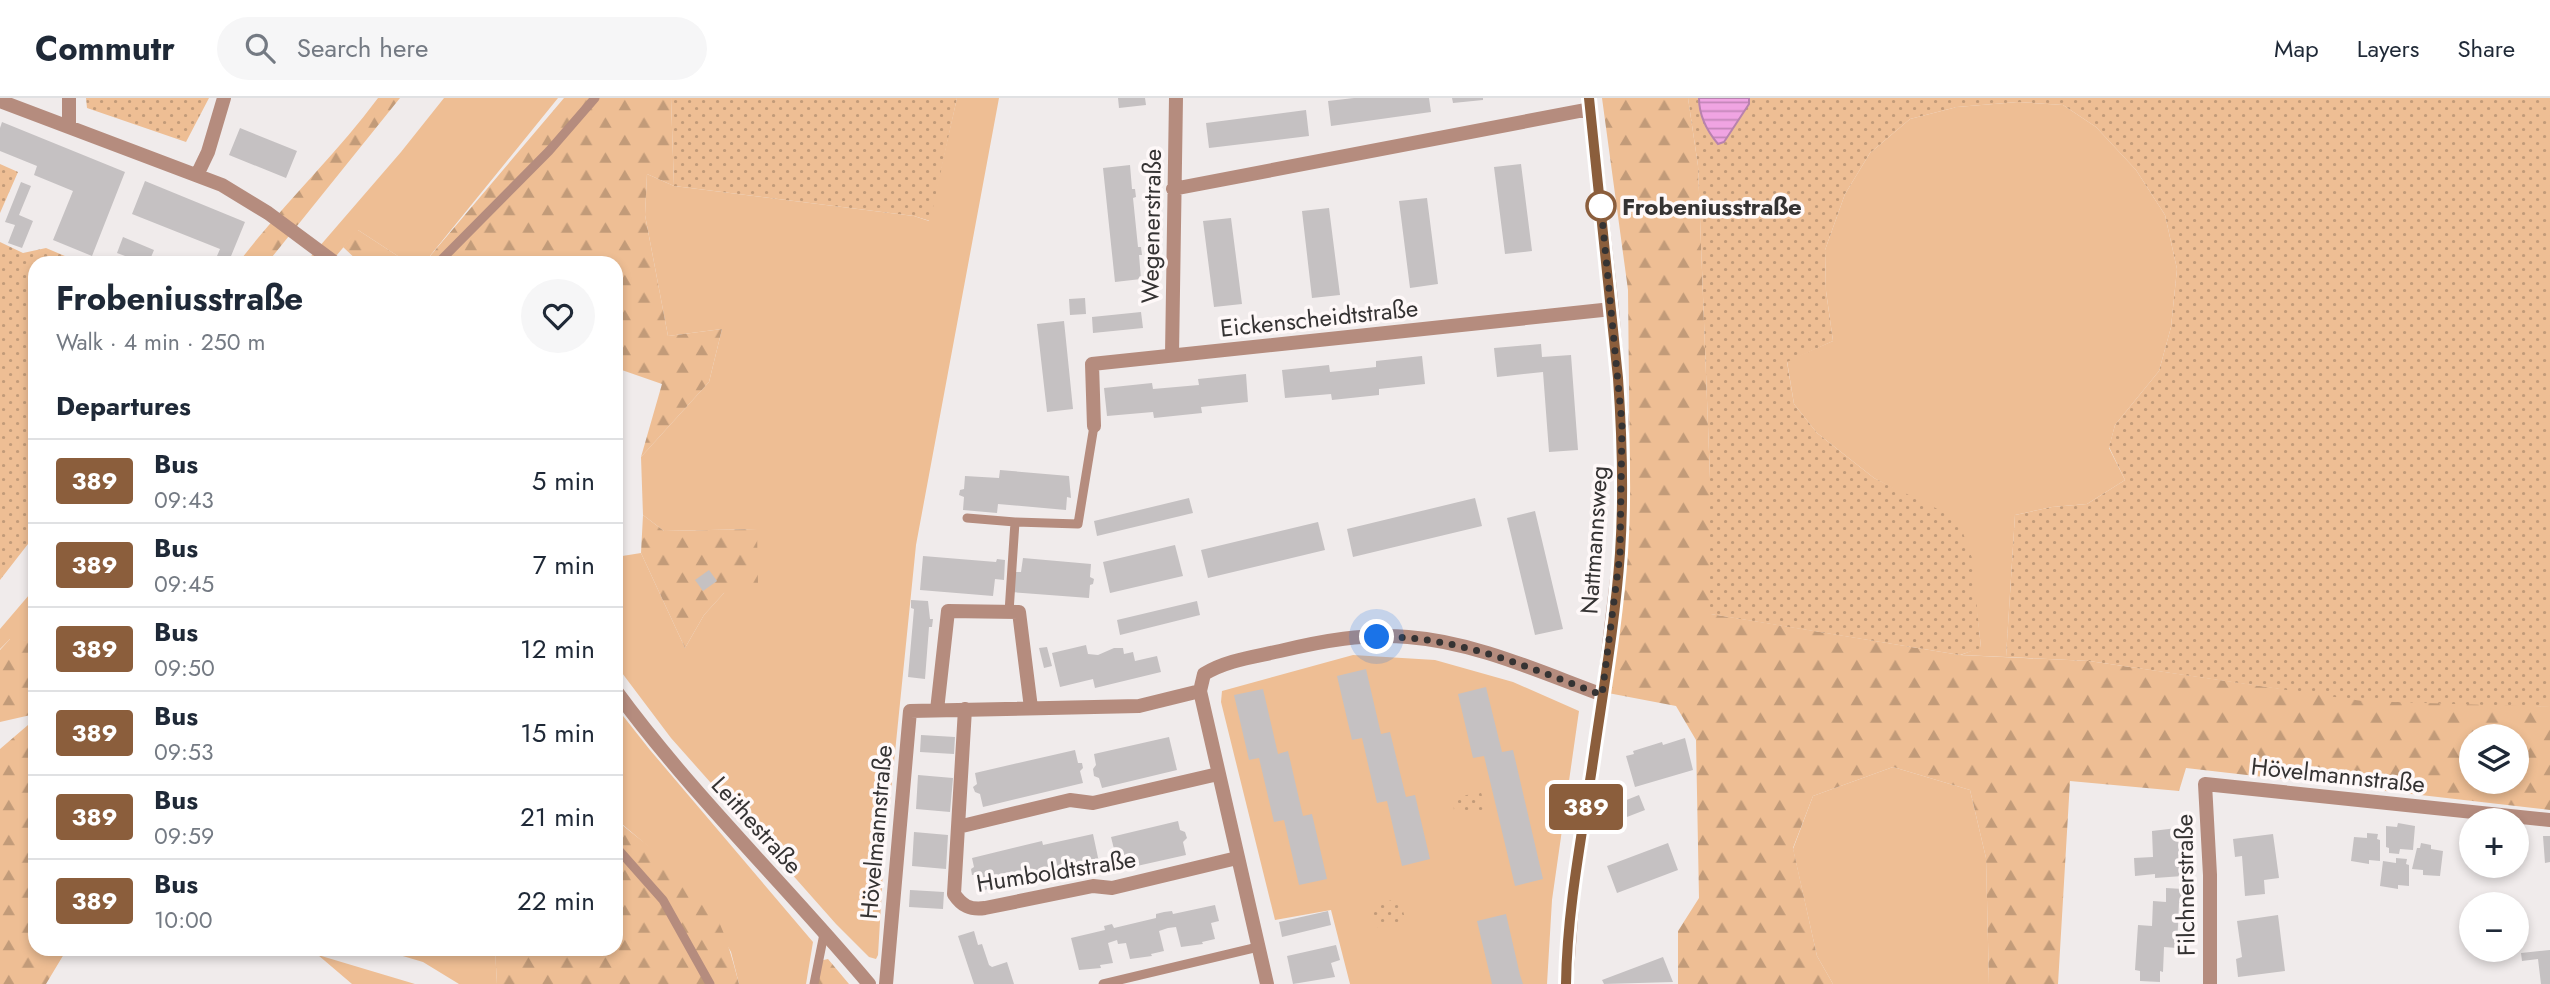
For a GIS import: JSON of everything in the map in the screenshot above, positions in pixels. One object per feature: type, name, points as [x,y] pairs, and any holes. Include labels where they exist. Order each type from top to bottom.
[{"type":"street","points":[[69,98],[69,126]]},
{"type":"street","points":[[197,174],[208,152],[225,98]]},
{"type":"street","name":"Wegenerstraße","points":[[1172,355],[1176,98]]},
{"type":"street","points":[[0,101],[222,185],[270,214],[326,256]]},
{"type":"street","points":[[1173,189],[1589,104]]},
{"type":"street","name":"Nattmannsweg","points":[[1566,984],[1573,893],[1620,554],[1622,505],[1622,424],[1589,104]]},
{"type":"street","name":"Eickenscheidtstraße","points":[[1094,425],[1092,364],[1612,310]]},
{"type":"street","points":[[937,710],[948,611],[1019,612],[1031,708]]},
{"type":"street","points":[[1267,984],[1200,691],[1204,674],[1219,665],[1322,641],[1405,636],[1431,639],[1489,653],[1602,695]]},
{"type":"street","name":"Hövelmannstraße","points":[[886,984],[910,710],[1139,706],[1200,691]]},
{"type":"street","name":"Leithestraße","points":[[623,700],[714,811],[869,984]]},
{"type":"street","name":"Humboldtstraße","points":[[965,709],[954,894],[965,906],[975,909],[1093,886],[1112,888],[1237,858]]},
{"type":"street","points":[[958,827],[1070,800],[1093,803],[1218,774]]},
{"type":"street","name":"Hövelmannstraße","points":[[2205,784],[2550,820]]},
{"type":"street","name":"Filchnerstraße","points":[[2205,784],[2210,874],[2210,984]]},
{"type":"lane","points":[[445,256],[548,151],[595,98]]},
{"type":"lane","points":[[967,518],[1078,524],[1094,425]]},
{"type":"lane","points":[[1009,612],[1015,522]]},
{"type":"lane","points":[[623,854],[663,900],[710,984]]},
{"type":"lane","points":[[814,984],[824,934]]},
{"type":"lane","points":[[1103,984],[1258,947]]},
{"type":"green space","points":[[86,98],[209,98],[186,142],[87,108]]},
{"type":"green space","points":[[378,98],[400,98],[273,256],[244,256],[273,220]]},
{"type":"green space","points":[[444,98],[558,98],[430,256],[398,256],[358,230],[336,256],[311,256]]},
{"type":"green space","points":[[564,98],[671,98],[674,186],[647,174],[645,215],[668,336],[722,329],[709,382],[641,457],[662,384],[623,370],[623,256],[430,256]]},
{"type":"green space","points":[[671,98],[957,98],[930,221],[914,216],[674,186]]},
{"type":"green space","points":[[957,98],[999,98],[916,545],[876,959],[869,957],[836,924],[671,738],[623,674],[623,556],[641,553],[685,648],[704,615],[724,593],[757,529],[664,531],[643,515],[641,457],[709,382],[722,329],[668,336],[645,215],[647,174],[674,186],[914,216],[929,221]]},
{"type":"green space","points":[[1602,98],[1688,98],[1698,166],[1710,478],[1711,614],[1960,655],[2089,661],[2282,689],[2550,707],[2550,810],[2186,768],[2179,791],[2070,781],[2058,984],[1989,984],[1986,858],[1970,790],[1893,767],[1813,796],[1793,848],[1817,956],[1833,984],[1678,984],[1678,931],[1699,898],[1696,740],[1676,706],[1608,693],[1625,557],[1630,483],[1628,290]]},
{"type":"green space","points":[[1688,98],[2550,98],[2550,707],[2362,701],[2089,661],[2006,657],[2015,515],[2052,507],[2087,504],[2125,480],[2109,447],[2115,425],[2159,371],[2171,327],[2177,269],[2165,215],[2136,170],[2096,127],[2063,105],[2018,102],[1957,107],[1910,119],[1870,153],[1845,194],[1825,250],[1826,291],[1833,341],[1787,362],[1794,404],[1817,433],[1874,478],[1958,519],[1972,558],[1981,648],[1960,655],[1710,614],[1710,478],[1698,166]]},
{"type":"green space","points":[[2018,102],[2063,105],[2096,127],[2136,170],[2165,215],[2177,269],[2171,327],[2159,371],[2115,425],[2109,448],[2125,480],[2087,504],[2052,507],[2015,515],[2006,657],[1961,655],[1981,647],[1977,613],[1908,496],[1874,478],[1817,433],[1794,404],[1787,361],[1833,341],[1826,291],[1825,250],[1845,194],[1870,153],[1910,119],[1957,107]]},
{"type":"green space","points":[[0,164],[18,172],[0,213]]},
{"type":"green space","points":[[358,230],[398,256],[353,256],[343,247]]},
{"type":"green space","points":[[0,242],[23,253],[46,248],[65,256],[28,256],[28,544],[0,580]]},
{"type":"green space","points":[[643,515],[664,531],[757,529],[758,585],[724,593],[704,615],[685,648],[641,553]]},
{"type":"green space","points":[[28,596],[28,641],[10,639],[0,649],[0,629]]},
{"type":"green space","points":[[11,638],[28,641],[28,716],[0,722],[0,650]]},
{"type":"green space","points":[[1353,655],[1435,660],[1513,682],[1579,711],[1552,900],[1547,984],[1350,984],[1331,910],[1275,920],[1221,702],[1222,691]]},
{"type":"green space","points":[[623,716],[813,942],[806,984],[739,984],[731,952],[689,881],[623,825]]},
{"type":"green space","points":[[28,725],[28,956],[63,956],[46,984],[0,984],[0,749]]},
{"type":"green space","points":[[1893,767],[1970,790],[1986,858],[1989,984],[1833,984],[1817,956],[1793,849],[1813,796]]},
{"type":"green space","points":[[1481,792],[1487,814],[1454,811],[1453,798]]},
{"type":"green space","points":[[623,826],[679,871],[709,903],[723,932],[739,984],[497,984],[495,956],[623,956]]},
{"type":"green space","points":[[1399,898],[1406,921],[1378,929],[1371,906]]},
{"type":"green space","points":[[319,956],[415,984],[352,984]]},
{"type":"green space","points":[[403,956],[495,956],[497,984],[459,984],[423,962]]},
{"type":"green space","points":[[828,959],[849,984],[815,984],[819,961]]},
{"type":"shaded area","points":[[1699,98],[1749,98],[1749,104],[1724,142],[1718,144],[1707,128],[1700,111]]},
{"type":"building","points":[[1118,98],[1145,98],[1146,105],[1119,108]]},
{"type":"building","points":[[1354,98],[1429,98],[1431,112],[1331,126],[1328,101]]},
{"type":"building","points":[[1452,98],[1483,98],[1483,100],[1453,103]]},
{"type":"building","points":[[1306,110],[1309,136],[1209,148],[1206,123]]},
{"type":"building","points":[[2,122],[125,172],[92,256],[53,240],[73,191],[34,175],[37,166],[0,151]]},
{"type":"building","points":[[240,128],[297,151],[286,178],[229,155]]},
{"type":"building","points":[[1521,164],[1532,251],[1505,254],[1494,167]]},
{"type":"building","points":[[1130,165],[1132,189],[1135,189],[1136,197],[1133,198],[1138,247],[1141,247],[1142,255],[1139,255],[1141,279],[1115,282],[1103,168]]},
{"type":"building","points":[[145,181],[245,222],[231,256],[217,256],[220,249],[132,214]]},
{"type":"building","points":[[21,182],[31,186],[19,215],[33,221],[22,248],[8,243],[15,225],[5,222]]},
{"type":"building","points":[[1427,198],[1438,284],[1410,288],[1399,201]]},
{"type":"building","points":[[1329,208],[1340,295],[1312,298],[1302,211]]},
{"type":"building","points":[[1231,218],[1242,304],[1214,307],[1203,221]]},
{"type":"building","points":[[123,237],[154,250],[152,256],[125,256],[117,253]]},
{"type":"building","points":[[1085,298],[1086,314],[1070,315],[1069,299]]},
{"type":"building","points":[[1141,312],[1143,328],[1093,333],[1092,317]]},
{"type":"building","points":[[1064,321],[1073,409],[1047,412],[1037,324]]},
{"type":"building","points":[[1541,344],[1542,357],[1571,355],[1578,450],[1549,452],[1543,372],[1497,377],[1494,348]]},
{"type":"building","points":[[1422,356],[1425,384],[1379,389],[1379,395],[1332,400],[1331,394],[1285,398],[1282,370],[1329,365],[1330,372],[1376,367],[1376,361]]},
{"type":"building","points":[[1246,374],[1248,402],[1201,407],[1202,413],[1154,418],[1153,412],[1107,416],[1104,388],[1152,383],[1153,389],[1199,385],[1198,379]]},
{"type":"building","points":[[1000,470],[1069,476],[1071,498],[1067,497],[1066,510],[998,504],[997,513],[963,510],[964,497],[959,495],[960,490],[964,489],[965,476],[999,478]]},
{"type":"building","points":[[1189,498],[1193,513],[1097,536],[1094,521]]},
{"type":"building","points":[[1475,498],[1482,526],[1353,557],[1347,529]]},
{"type":"building","points":[[1535,511],[1563,629],[1535,635],[1507,518]]},
{"type":"building","points":[[1318,522],[1325,550],[1208,578],[1201,550]]},
{"type":"building","points":[[1175,545],[1183,576],[1110,593],[1103,562]]},
{"type":"building","points":[[923,556],[996,562],[997,559],[1005,560],[1004,580],[995,579],[993,596],[920,590]]},
{"type":"building","points":[[1023,558],[1091,564],[1090,577],[1094,579],[1090,585],[1089,598],[1011,592],[1013,572],[1021,572]]},
{"type":"building","points":[[709,570],[717,581],[703,591],[695,580]]},
{"type":"building","points":[[911,600],[928,601],[930,619],[933,619],[932,627],[929,627],[925,679],[908,677],[914,609],[911,608]]},
{"type":"building","points":[[1197,601],[1200,615],[1120,635],[1117,620]]},
{"type":"building","points":[[1086,645],[1088,654],[1098,655],[1114,648],[1123,648],[1124,654],[1133,652],[1135,661],[1157,656],[1161,672],[1095,688],[1093,679],[1060,687],[1052,653]]},
{"type":"building","points":[[1047,647],[1052,666],[1044,668],[1039,648]]},
{"type":"building","points":[[1366,669],[1381,734],[1390,732],[1406,797],[1415,795],[1430,859],[1402,866],[1387,801],[1377,803],[1362,738],[1352,740],[1337,676]]},
{"type":"building","points":[[1486,687],[1502,752],[1513,750],[1543,879],[1515,886],[1484,756],[1473,758],[1458,694]]},
{"type":"building","points":[[1263,689],[1278,754],[1288,751],[1303,816],[1312,814],[1327,879],[1299,885],[1284,820],[1274,822],[1259,758],[1249,760],[1234,695]]},
{"type":"building","points":[[921,735],[955,737],[954,754],[920,752]]},
{"type":"building","points":[[1169,737],[1177,770],[1102,788],[1099,778],[1094,776],[1094,754]]},
{"type":"building","points":[[1685,738],[1693,770],[1635,787],[1626,756],[1634,754],[1633,751],[1662,742],[1663,745]]},
{"type":"building","points":[[1075,750],[1078,763],[1082,763],[1083,768],[1080,771],[1083,783],[983,807],[980,794],[975,792],[973,787],[977,784],[975,773]]},
{"type":"building","points":[[918,775],[953,778],[950,812],[916,809]]},
{"type":"building","points":[[1639,795],[1645,810],[1614,822],[1609,807]]},
{"type":"building","points":[[1178,821],[1180,830],[1185,832],[1187,838],[1183,842],[1186,855],[1119,870],[1116,857],[1112,856],[1111,851],[1114,849],[1111,837]]},
{"type":"building","points":[[2398,823],[2415,826],[2413,850],[2400,849],[2399,854],[2389,853],[2389,848],[2386,847],[2386,826],[2397,827]]},
{"type":"building","points":[[2177,828],[2183,876],[2135,876],[2134,858],[2153,857],[2152,831]]},
{"type":"building","points":[[914,832],[948,835],[946,869],[912,866]]},
{"type":"building","points":[[2367,833],[2378,834],[2380,861],[2369,860],[2369,864],[2351,861],[2354,837],[2367,838]]},
{"type":"building","points":[[1093,834],[1100,867],[1050,879],[1049,875],[980,891],[976,875],[972,875],[972,858],[1042,841],[1043,845]]},
{"type":"building","points":[[2273,834],[2279,878],[2264,880],[2265,894],[2245,896],[2242,856],[2235,857],[2233,839]]},
{"type":"building","points":[[2543,836],[2550,836],[2550,862],[2545,863]]},
{"type":"building","points":[[1668,843],[1678,870],[1617,893],[1607,866]]},
{"type":"building","points":[[2421,843],[2431,845],[2431,849],[2443,851],[2440,876],[2423,875],[2423,870],[2412,869],[2417,848],[2420,848]]},
{"type":"building","points":[[2396,858],[2407,859],[2409,886],[2398,885],[2398,889],[2380,886],[2383,861],[2396,863]]},
{"type":"building","points":[[2166,888],[2183,889],[2182,903],[2179,903],[2177,948],[2164,947],[2160,982],[2140,981],[2140,971],[2135,970],[2138,925],[2152,926],[2153,901],[2166,902]]},
{"type":"building","points":[[910,890],[944,892],[943,909],[909,907]]},
{"type":"building","points":[[1215,905],[1219,921],[1211,923],[1215,939],[1202,942],[1203,944],[1181,947],[1176,927],[1168,928],[1159,931],[1164,951],[1151,954],[1152,956],[1130,959],[1126,943],[1118,944],[1117,940],[1108,943],[1113,963],[1100,965],[1101,968],[1079,970],[1071,938],[1105,930],[1104,926],[1112,924],[1114,928],[1156,918],[1156,914],[1164,912],[1172,911],[1173,914]]},
{"type":"building","points":[[1328,911],[1331,925],[1282,937],[1279,922]]},
{"type":"building","points":[[1506,914],[1523,984],[1492,984],[1477,921]]},
{"type":"building","points":[[2278,915],[2285,971],[2238,977],[2236,959],[2242,957],[2237,921]]},
{"type":"building","points":[[974,931],[989,965],[992,967],[1007,962],[1014,984],[974,984],[958,936]]},
{"type":"building","points":[[1336,945],[1340,960],[1331,963],[1335,977],[1293,984],[1287,956]]},
{"type":"building","points":[[2550,950],[2550,984],[2541,984],[2538,959],[2529,960],[2529,952]]},
{"type":"building","points":[[1663,957],[1673,982],[1604,984],[1602,980]]},
{"type":"bus line","name":"389","points":[[1566,984],[1573,893],[1620,554],[1622,505],[1622,424],[1607,254],[1589,98]]},
{"type":"place","name":"Frobeniusstraße","points":[[1601,206]]},
{"type":"route","points":[[1377,637],[1431,639],[1489,653],[1602,695],[1620,554],[1622,424],[1601,206]]}]
